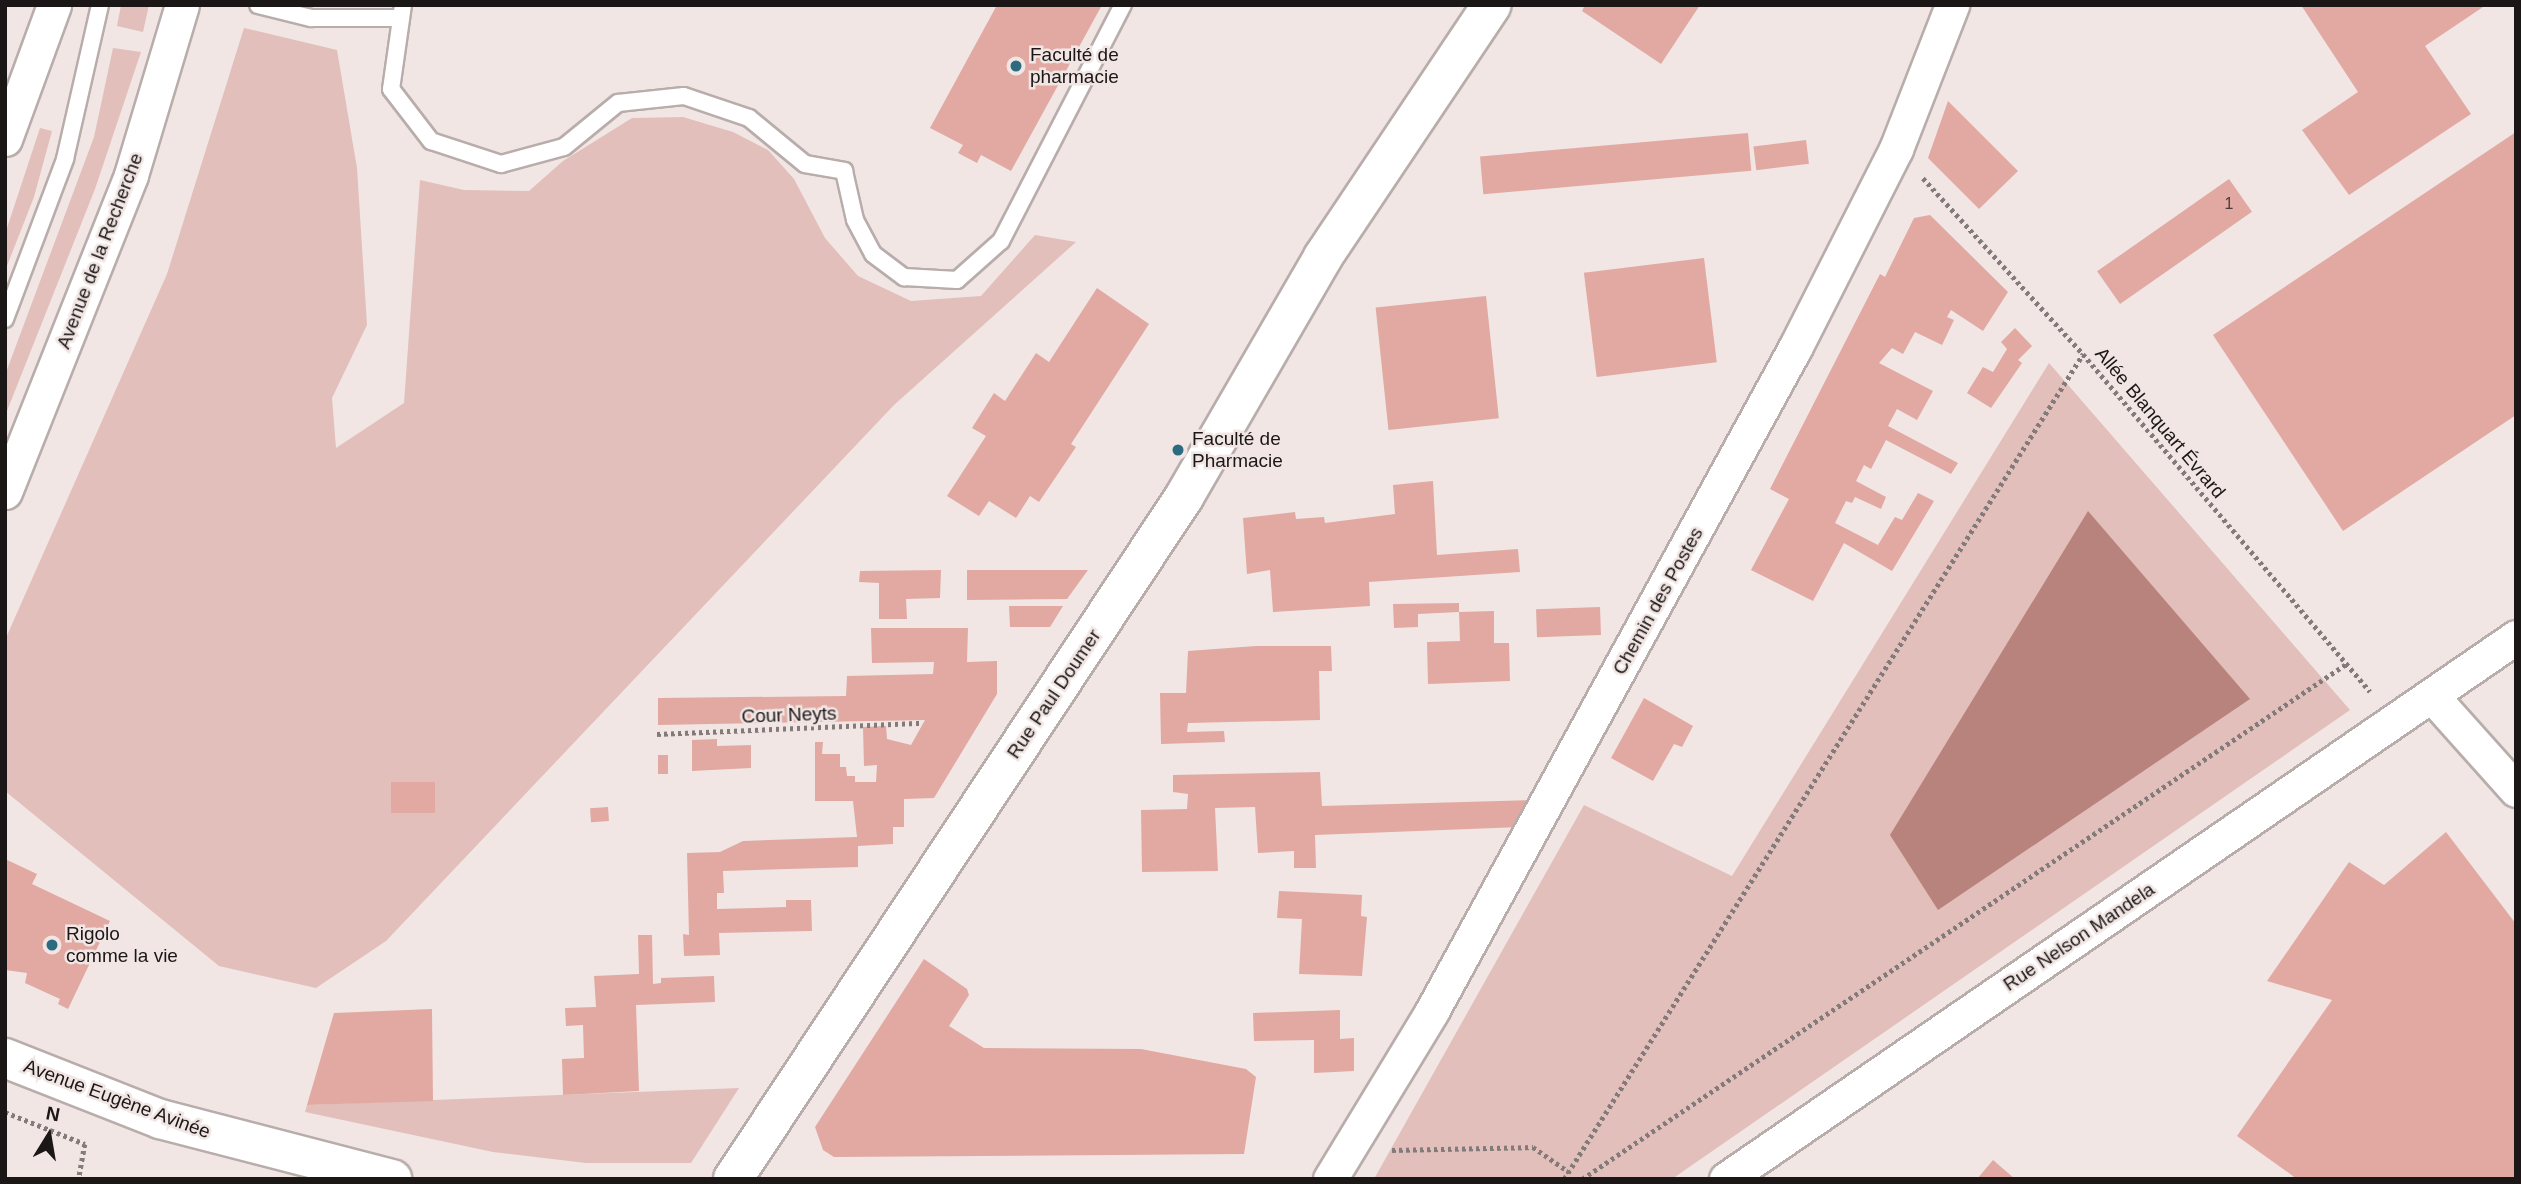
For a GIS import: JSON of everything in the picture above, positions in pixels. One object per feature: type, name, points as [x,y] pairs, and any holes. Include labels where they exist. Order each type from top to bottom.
[{"type":"main road","name":"Rue Paul Doumer","points":[[733,1179],[1184,497],[1360,200],[1492,5]]},
{"type":"main road","name":"Avenue Eugène Avinée","points":[[5,1058],[160,1119],[392,1179]]},
{"type":"street","points":[[5,139],[54,5]]},
{"type":"street","name":"Avenue de la Recherche","points":[[5,492],[117,213],[182,5]]},
{"type":"street","name":"Chemin des Postes","points":[[1330,1179],[1432,1011],[1670,581],[1896,149],[1952,5]]},
{"type":"street","name":"Rue Nelson Mandela","points":[[1726,1179],[2516,637]]},
{"type":"street","points":[[2432,695],[2516,790]]},
{"type":"lane","points":[[5,319],[65,159],[100,5]]},
{"type":"lane","points":[[258,5],[311,18],[402,12],[391,89],[431,141],[501,164],[564,147],[618,103],[684,96],[750,118],[805,164],[844,172],[855,220],[873,254],[904,277],[957,280],[1001,241],[1122,5]]},
{"type":"path","name":"Allée Blanquart Évrard","points":[[1896,149],[2083,354],[2346,664],[2397,720]]},
{"type":"path","points":[[1564,1179],[2083,354]]},
{"type":"path","points":[[1582,1179],[2346,664]]},
{"type":"path","name":"Cour Neyts","points":[[657,734],[923,723]]},
{"type":"path","points":[[5,1112],[85,1144],[79,1179]]},
{"type":"path","points":[[1385,1160],[1390,1150],[1533,1147],[1569,1172]]},
{"type":"shaded area","points":[[121,5],[149,5],[143,32],[117,26]]},
{"type":"shaded area","points":[[244,28],[337,50],[357,168],[367,325],[332,398],[336,448],[404,403],[420,180],[464,190],[529,191],[563,161],[632,118],[683,117],[733,132],[768,150],[794,179],[825,238],[858,276],[911,301],[981,296],[1035,235],[1076,242],[894,405],[386,941],[316,988],[219,966],[5,791],[5,640],[167,274]]},
{"type":"shaded area","points":[[113,48],[141,52],[95,189],[5,416],[5,375],[94,137]]},
{"type":"shaded area","points":[[40,128],[52,131],[34,197],[5,271],[5,234]]},
{"type":"shaded area","points":[[2049,363],[2350,710],[1672,1179],[1374,1179],[1584,805],[1732,876]]},
{"type":"shaded area","points":[[2088,511],[2250,699],[1938,910],[1890,835]]},
{"type":"shaded area","points":[[739,1088],[691,1163],[586,1163],[493,1152],[305,1112],[307,1105]]},
{"type":"building","name":"Faculté de pharmacie","points":[[997,5],[1102,5],[1011,171],[981,155],[977,163],[958,153],[963,145],[930,128]]},
{"type":"building","points":[[1585,5],[1700,5],[1661,64],[1582,11]]},
{"type":"building","points":[[2301,5],[2486,5],[2425,46],[2471,114],[2349,195],[2302,130],[2358,92]]},
{"type":"building","points":[[1948,101],[2018,171],[1979,209],[1928,158]]},
{"type":"building","points":[[2516,132],[2516,415],[2343,531],[2213,335]]},
{"type":"building","points":[[1748,133],[1751,171],[1483,194],[1480,156]]},
{"type":"building","points":[[1806,140],[1809,164],[1756,170],[1753,146]]},
{"type":"building","points":[[2229,179],[2252,212],[2120,304],[2097,271]]},
{"type":"building","points":[[1930,215],[2008,292],[1983,331],[1951,310],[1947,317],[1954,320],[1942,345],[1915,332],[1903,354],[1892,348],[1879,363],[1933,391],[1917,420],[1897,409],[1888,426],[1958,463],[1951,474],[1886,440],[1871,469],[1864,465],[1856,481],[1886,497],[1881,509],[1855,497],[1852,503],[1846,501],[1835,523],[1878,545],[1895,517],[1902,520],[1918,493],[1934,501],[1892,571],[1844,543],[1813,601],[1751,570],[1789,499],[1770,489],[1880,274],[1885,277],[1914,218]]},
{"type":"building","points":[[1704,258],[1717,362],[1597,377],[1584,273]]},
{"type":"building","points":[[1097,288],[1149,324],[1071,444],[1076,447],[1039,502],[1030,496],[1016,518],[989,501],[979,516],[947,496],[986,436],[972,428],[994,393],[1005,401],[1036,353],[1049,362]]},
{"type":"building","points":[[1486,296],[1499,418],[1388,430],[1376,308]]},
{"type":"building","points":[[2015,328],[2032,346],[2018,360],[2022,363],[1991,408],[1967,393],[1983,367],[1993,372],[2007,349],[2001,342]]},
{"type":"building","points":[[1433,481],[1437,555],[1518,549],[1520,572],[1369,582],[1370,606],[1273,612],[1270,570],[1247,574],[1243,518],[1295,512],[1296,519],[1324,517],[1325,523],[1395,514],[1393,485]]},
{"type":"building","points":[[941,570],[940,598],[906,599],[907,619],[879,619],[879,583],[859,582],[860,571]]},
{"type":"building","points":[[967,570],[1088,570],[1067,599],[967,600]]},
{"type":"building","points":[[1459,603],[1459,612],[1418,614],[1418,627],[1394,628],[1393,604]]},
{"type":"building","points":[[1009,606],[1063,606],[1050,627],[1010,627]]},
{"type":"building","points":[[1600,607],[1601,635],[1537,637],[1536,609]]},
{"type":"building","points":[[1494,611],[1494,643],[1509,643],[1510,681],[1428,684],[1427,642],[1460,641],[1459,612]]},
{"type":"building","points":[[871,628],[968,628],[967,662],[997,661],[997,694],[934,798],[904,799],[904,827],[893,827],[893,844],[858,846],[858,867],[723,871],[724,893],[717,893],[717,909],[786,907],[786,900],[811,900],[812,931],[719,933],[720,955],[684,956],[683,934],[689,935],[687,853],[720,852],[743,841],[857,837],[853,801],[815,801],[815,742],[823,742],[822,754],[840,754],[840,767],[846,767],[847,776],[855,776],[855,782],[876,782],[877,765],[864,766],[863,727],[886,726],[887,739],[911,745],[925,720],[658,725],[658,698],[846,696],[847,676],[933,674],[934,662],[872,663]]},
{"type":"building","points":[[1256,646],[1331,646],[1332,671],[1319,671],[1320,720],[1188,723],[1187,732],[1224,731],[1225,742],[1161,744],[1160,693],[1186,693],[1188,651]]},
{"type":"building","points":[[1644,698],[1693,726],[1682,747],[1674,744],[1653,781],[1611,758]]},
{"type":"building","points":[[717,739],[717,746],[751,745],[751,768],[692,771],[692,740]]},
{"type":"building","points":[[658,755],[668,755],[668,774],[658,774]]},
{"type":"building","points":[[1320,772],[1322,806],[1535,800],[1520,827],[1315,835],[1316,868],[1294,868],[1294,851],[1258,853],[1255,807],[1215,808],[1218,871],[1142,872],[1141,810],[1187,809],[1188,794],[1173,792],[1173,775]]},
{"type":"building","points":[[391,782],[435,782],[435,813],[391,813]]},
{"type":"building","points":[[608,807],[609,821],[591,822],[590,808]]},
{"type":"building","points":[[2446,832],[2516,924],[2516,1179],[2297,1179],[2237,1136],[2332,1000],[2267,981],[2349,862],[2384,885]]},
{"type":"building","name":"Rigolo comme la vie","points":[[5,859],[37,874],[32,884],[110,921],[68,1009],[58,1004],[60,999],[25,983],[27,973],[5,970]]},
{"type":"building","points":[[1279,891],[1362,895],[1361,916],[1367,917],[1362,976],[1299,974],[1302,919],[1277,918]]},
{"type":"building","points":[[638,935],[652,935],[653,984],[661,983],[661,978],[714,976],[715,1002],[636,1005],[639,1091],[563,1095],[562,1059],[584,1058],[583,1025],[566,1026],[565,1008],[596,1007],[594,976],[639,974]]},
{"type":"building","points":[[924,959],[967,989],[969,995],[949,1026],[984,1048],[1141,1049],[1246,1069],[1256,1077],[1244,1154],[834,1157],[823,1150],[815,1127]]},
{"type":"building","points":[[432,1009],[433,1101],[307,1105],[334,1013]]},
{"type":"building","points":[[1340,1010],[1340,1039],[1354,1038],[1354,1071],[1314,1073],[1314,1040],[1254,1041],[1253,1013]]},
{"type":"building","points":[[1993,1160],[2015,1179],[1977,1179]]},
{"type":"place","name":"Faculté de pharmacie","points":[[1016,66]]},
{"type":"place","name":"Faculté de Pharmacie","points":[[1178,450]]},
{"type":"place","name":"Rigolo comme la vie","points":[[52,945]]}]
